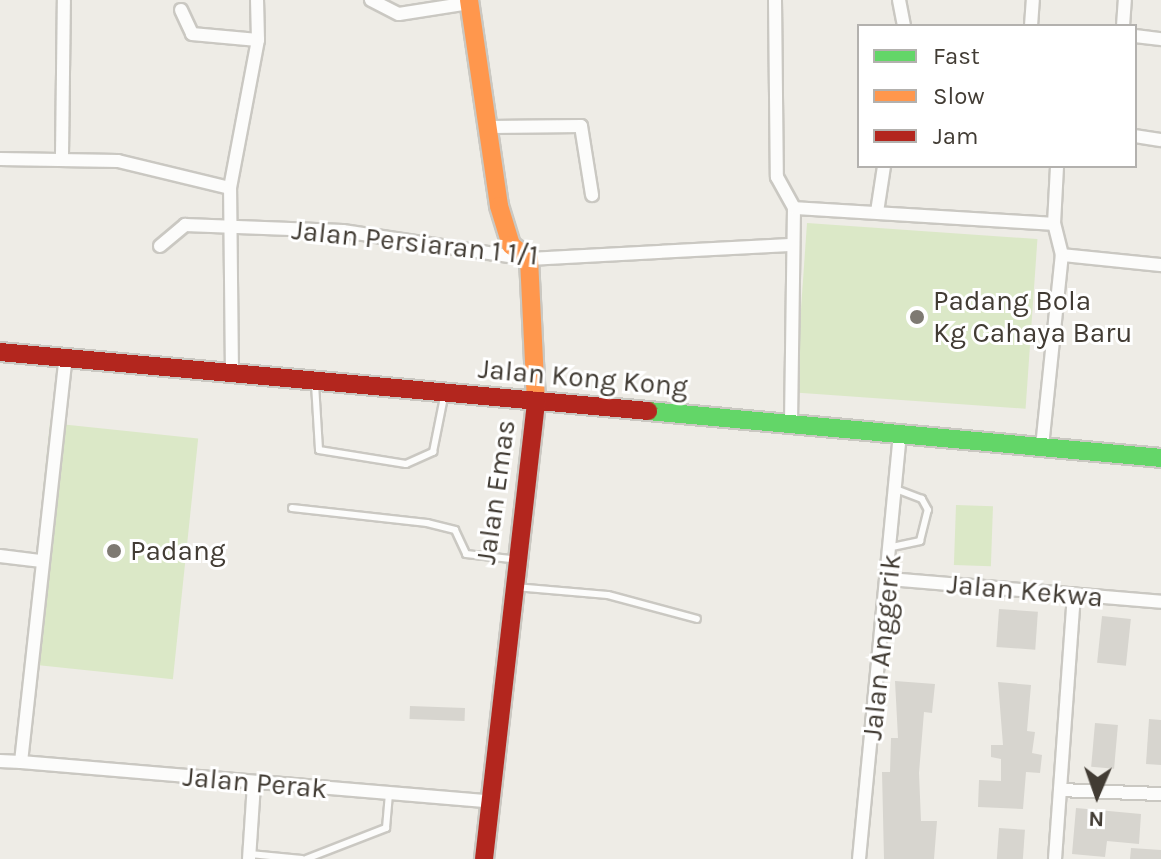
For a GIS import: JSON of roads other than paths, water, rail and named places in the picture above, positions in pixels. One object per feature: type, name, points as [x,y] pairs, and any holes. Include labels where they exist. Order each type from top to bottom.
[{"type":"main road","points":[[469,2],[491,127],[499,206],[511,245],[529,259]]},
{"type":"main road","name":"Jalan Emas","points":[[484,859],[514,559],[537,400],[529,259]]},
{"type":"main road","name":"Jalan Kong Kong","points":[[0,352],[65,361],[537,400],[1161,458]]},
{"type":"street","points":[[62,155],[64,0]]},
{"type":"street","points":[[232,374],[230,188],[258,40],[257,0]]},
{"type":"street","points":[[371,0],[399,14],[469,2]]},
{"type":"street","points":[[775,0],[777,177],[794,208],[790,245],[791,426]]},
{"type":"street","points":[[899,0],[904,24]]},
{"type":"street","points":[[1031,24],[1033,0]]},
{"type":"street","points":[[1123,24],[1125,0]]},
{"type":"street","points":[[181,10],[192,34],[258,40]]},
{"type":"street","points":[[1137,36],[1161,39]]},
{"type":"street","points":[[491,127],[581,126],[592,195]]},
{"type":"street","points":[[1137,136],[1161,140]]},
{"type":"street","points":[[0,159],[62,155],[230,188]]},
{"type":"street","points":[[877,212],[884,168]]},
{"type":"street","points":[[1042,447],[1062,255],[1054,224],[1057,168]]},
{"type":"street","points":[[794,208],[1054,224]]},
{"type":"street","name":"Jalan Persiaran 1 1/1","points":[[160,246],[176,226],[343,231],[529,259],[790,245]]},
{"type":"street","points":[[1062,255],[1161,265]]},
{"type":"street","points":[[21,762],[38,561],[65,361]]},
{"type":"street","name":"Jalan Anggerik","points":[[859,859],[898,490],[900,435]]},
{"type":"street","points":[[0,556],[38,561]]},
{"type":"street","name":"Jalan Kekwa","points":[[889,579],[1161,602]]},
{"type":"street","points":[[1055,859],[1074,595]]},
{"type":"street","name":"Jalan Perak","points":[[0,761],[490,801]]},
{"type":"street","points":[[249,856],[254,784]]},
{"type":"street","points":[[1060,790],[1161,794]]},
{"type":"lane","points":[[315,382],[319,450],[406,464],[433,452],[445,393]]},
{"type":"lane","points":[[892,547],[920,541],[928,510],[922,499],[898,490]]},
{"type":"lane","points":[[292,508],[427,523],[455,530],[466,554],[514,559]]},
{"type":"lane","points":[[511,586],[608,595],[697,619]]},
{"type":"lane","points":[[249,856],[304,859],[331,856],[386,828],[389,794]]},
{"type":"place","name":"Padang Bola Kg Cahaya Baru","points":[[917,317]]},
{"type":"place","name":"Padang","points":[[114,551]]}]
